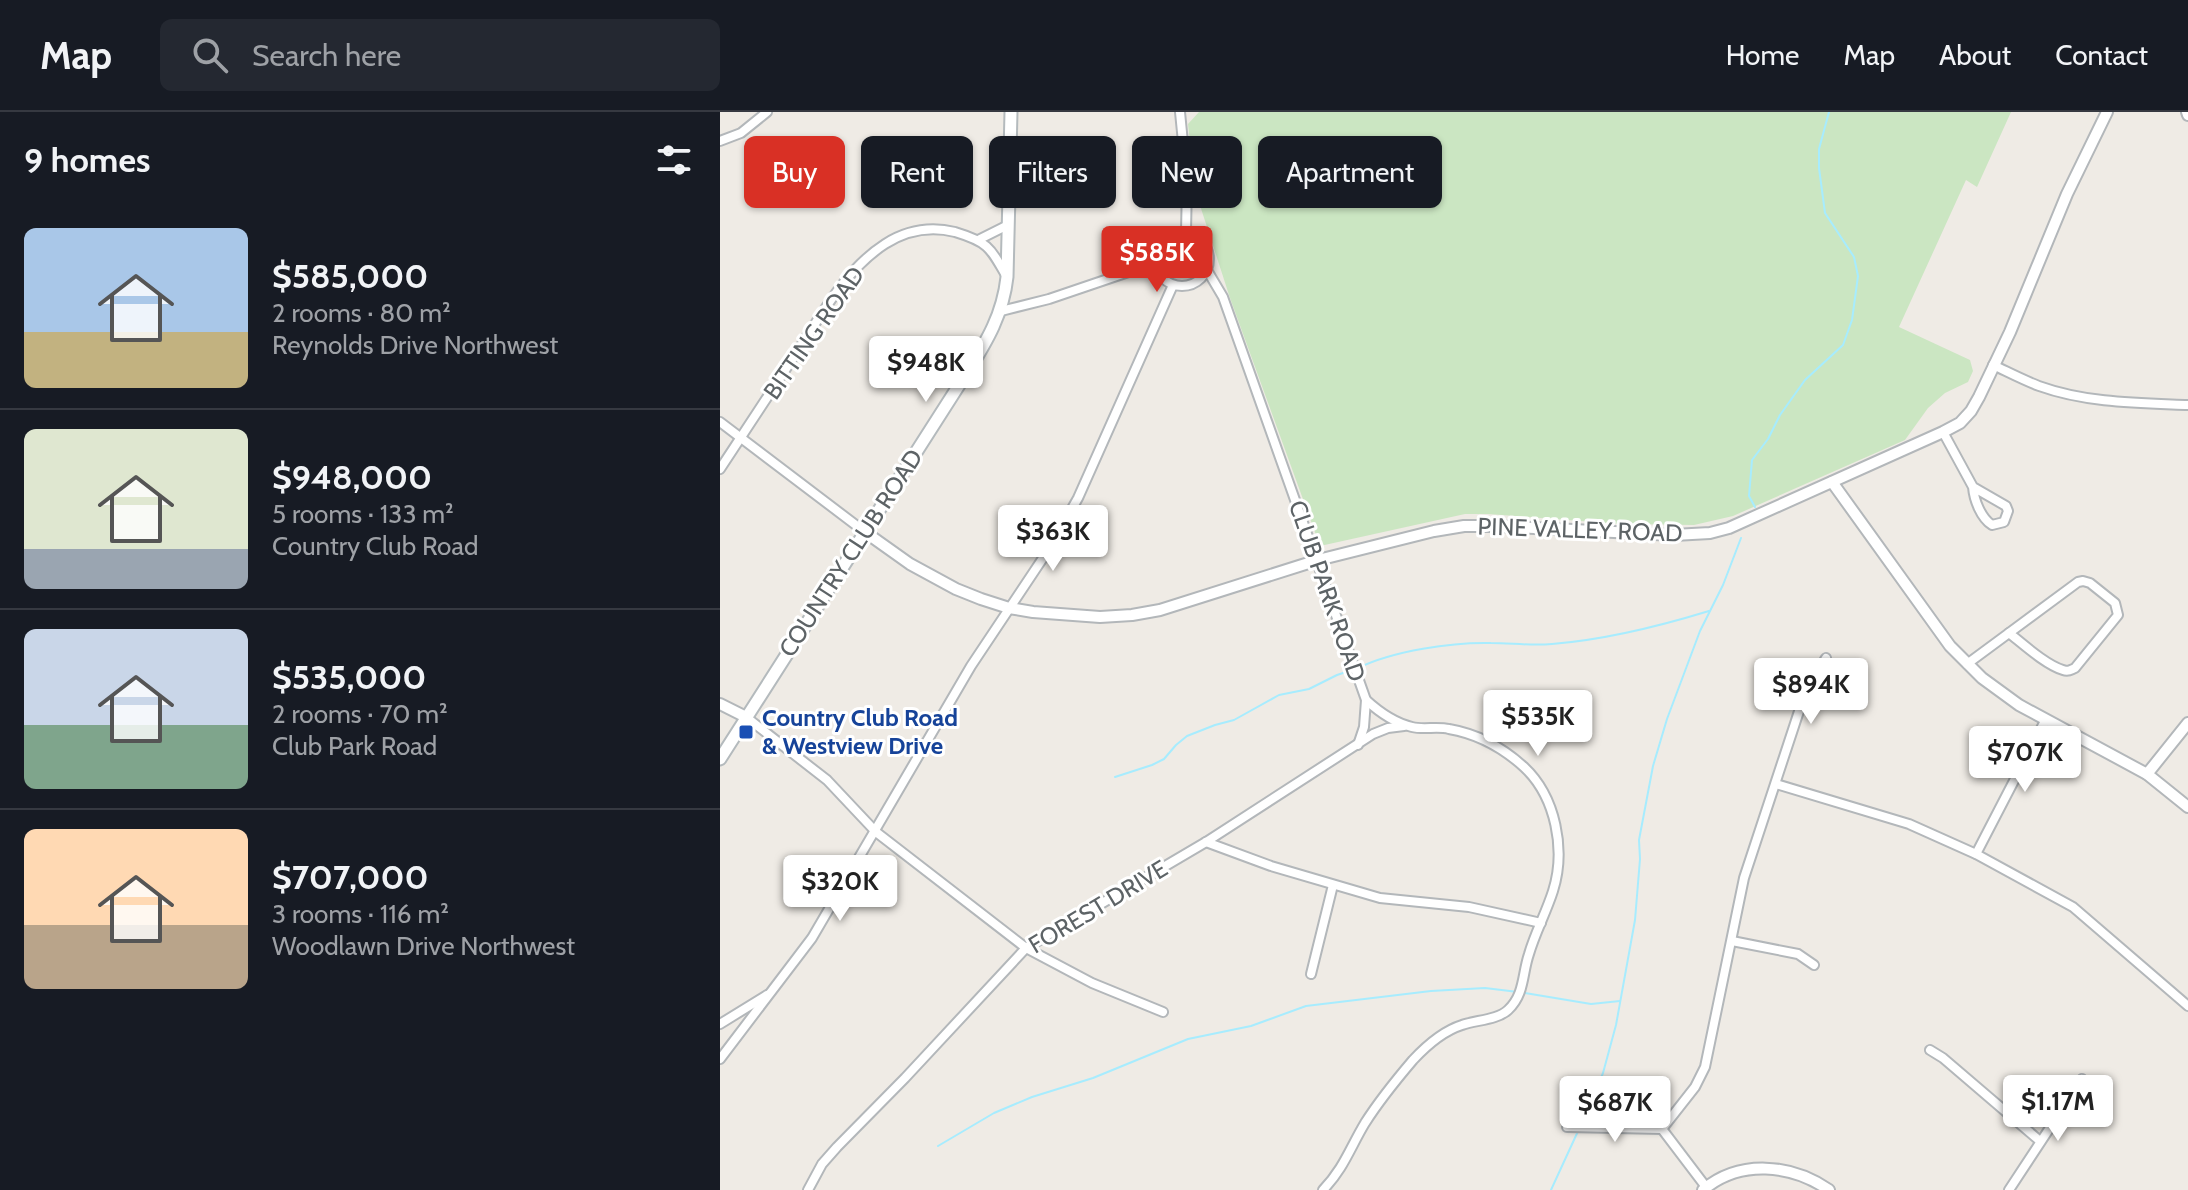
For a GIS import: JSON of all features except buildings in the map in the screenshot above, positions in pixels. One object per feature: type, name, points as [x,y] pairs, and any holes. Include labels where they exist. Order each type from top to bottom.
[{"type":"main road","name":"COUNTRY CLUB ROAD","points":[[720,759],[988,339],[1001,311],[1007,277],[1011,112]]},
{"type":"street","points":[[720,141],[741,133],[767,112]]},
{"type":"street","points":[[1180,112],[1187,183],[1186,232]]},
{"type":"street","name":"PINE VALLEY ROAD","points":[[865,532],[932,577],[981,599],[1009,608],[1100,617],[1160,610],[1318,560],[1464,526],[1674,535],[1710,533],[1749,520],[1943,432],[1960,423],[1971,411],[2010,332],[2067,194],[2107,112]]},
{"type":"street","points":[[1007,277],[980,239],[1008,225]]},
{"type":"street","name":"BITTING ROAD","points":[[720,469],[835,294],[868,257],[886,243],[916,230],[939,228],[980,239]]},
{"type":"street","points":[[1186,232],[1205,243],[1209,252],[1207,270],[1203,277],[1189,286],[1173,285],[1161,277],[1155,254],[1164,238],[1186,232]]},
{"type":"street","points":[[1001,311],[1049,299],[1155,263]]},
{"type":"street","name":"CLUB PARK ROAD","points":[[1207,270],[1223,297],[1366,700],[1383,714],[1409,726],[1458,731],[1498,746],[1526,769],[1544,793],[1552,811],[1558,860],[1553,889],[1528,956],[1519,995],[1509,1009],[1499,1016],[1460,1025],[1424,1049],[1382,1099],[1342,1167],[1323,1190]]},
{"type":"street","points":[[720,1059],[812,938],[952,698],[1049,549],[1078,498],[1173,285]]},
{"type":"street","points":[[1993,365],[2062,393],[2119,402],[2188,405]]},
{"type":"street","points":[[720,422],[865,532]]},
{"type":"street","points":[[1943,432],[1973,487],[1988,523],[2004,522],[2008,511],[2006,506],[1973,487]]},
{"type":"street","points":[[1832,482],[1950,646],[1982,678],[2019,705],[2147,774],[2188,807]]},
{"type":"street","points":[[1967,664],[2078,582],[2090,583],[2117,607],[2116,620],[2072,670],[2053,665],[2009,633]]},
{"type":"street","points":[[1662,1129],[1695,1087],[1705,1067],[1744,878],[1806,690],[1826,658]]},
{"type":"street","points":[[1358,745],[1364,727],[1366,700]]},
{"type":"street","points":[[720,704],[746,717],[827,780],[876,832],[1026,948],[1092,983],[1163,1012]]},
{"type":"street","points":[[1976,854],[2046,719]]},
{"type":"street","points":[[2147,774],[2188,723]]},
{"type":"street","name":"FOREST DRIVE","points":[[808,1190],[822,1164],[837,1147],[1026,948],[1206,842],[1379,731],[1409,726]]},
{"type":"street","points":[[1776,784],[1909,824],[1976,854],[2073,907],[2188,1006]]},
{"type":"street","points":[[1206,842],[1270,866],[1380,898],[1469,907],[1541,923]]},
{"type":"street","points":[[1311,974],[1333,885]]},
{"type":"street","points":[[1732,941],[1798,954],[1814,965]]},
{"type":"street","points":[[720,1024],[771,993]]},
{"type":"street","points":[[1930,1050],[2040,1141]]},
{"type":"street","points":[[2009,1190],[2082,1079]]},
{"type":"street","points":[[1567,1127],[1662,1129]]},
{"type":"street","points":[[1662,1129],[1704,1188],[1737,1172],[1768,1168],[1807,1177],[1829,1190]]},
{"type":"green space","points":[[1199,112],[2011,112],[1977,187],[1966,180],[1899,327],[1970,360],[1973,371],[1968,382],[1945,393],[1928,408],[1905,440],[1733,516],[1694,525],[1621,524],[1465,514],[1320,546],[1230,298],[1201,208],[1242,208],[1242,136],[1189,136],[1188,124]]},
{"type":"waterway","points":[[1755,507],[1749,496],[1752,460],[1805,380],[1843,345],[1852,320],[1858,276],[1854,257],[1825,213],[1819,168],[1819,149],[1829,112]]},
{"type":"waterway","points":[[1582,1124],[1603,1073],[1616,1025],[1635,920],[1639,840],[1653,766],[1700,631],[1723,585],[1741,538]]},
{"type":"waterway","points":[[1358,668],[1405,652],[1441,646],[1476,643],[1544,645],[1591,639],[1709,611]]},
{"type":"waterway","points":[[1115,777],[1164,759],[1187,736],[1234,720],[1279,695],[1309,689],[1352,670]]},
{"type":"waterway","points":[[938,1146],[994,1113],[1032,1097],[1093,1078],[1188,1039],[1251,1026],[1306,1006],[1431,991],[1485,988],[1518,992]]},
{"type":"waterway","points":[[1525,993],[1591,1004],[1620,1001]]},
{"type":"waterway","points":[[1551,1190],[1579,1129]]},
{"type":"place","name":"Country Club Road & Westview Drive","points":[[746,732]]}]
